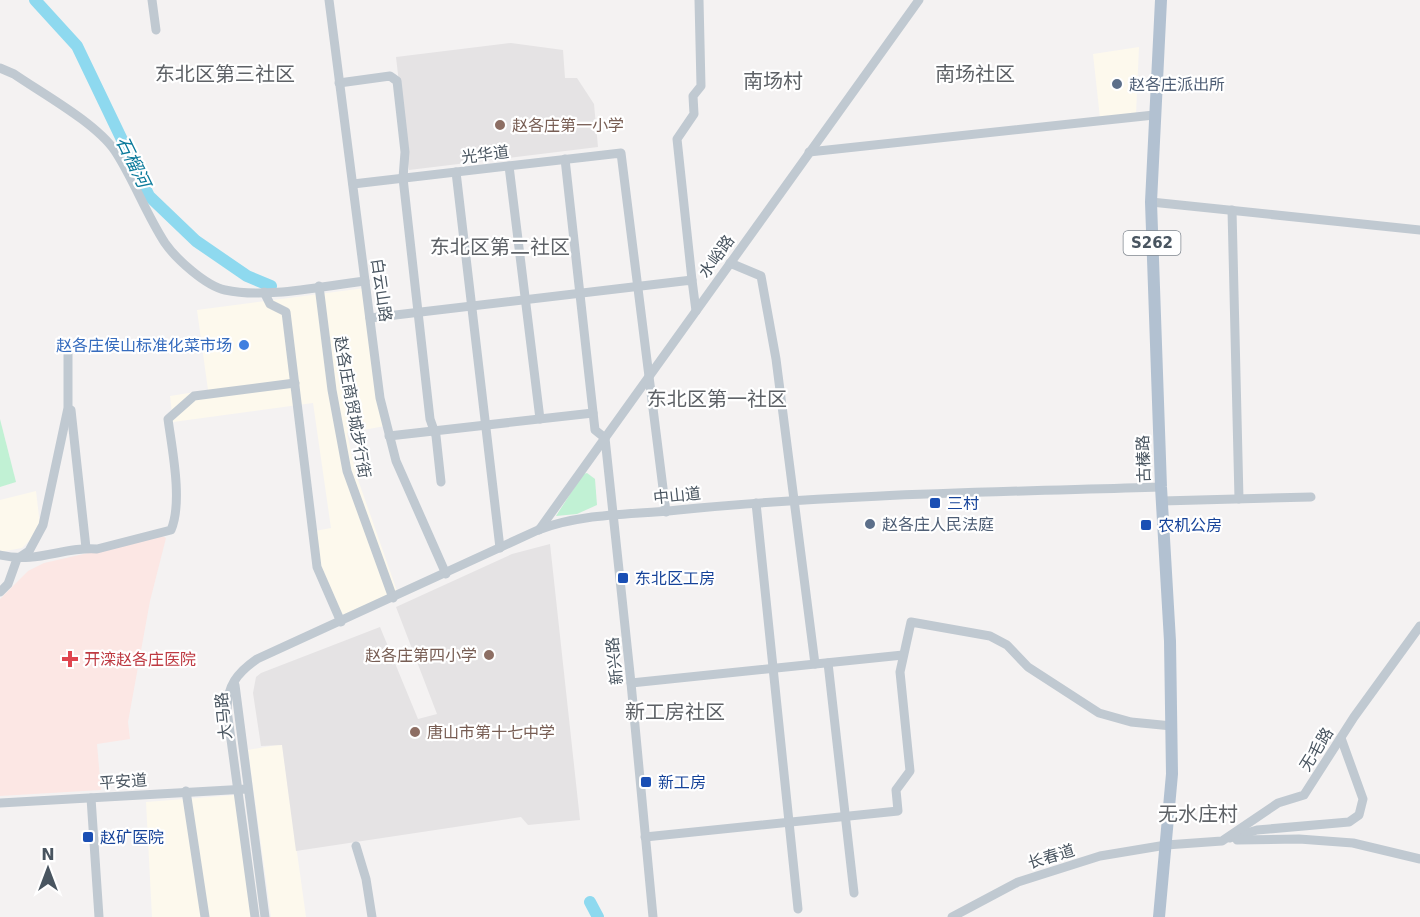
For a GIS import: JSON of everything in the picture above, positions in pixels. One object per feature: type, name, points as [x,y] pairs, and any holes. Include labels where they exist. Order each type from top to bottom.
[{"type":"main road","name":"古榛路","points":[[1159,917],[1172,774],[1170,642],[1161,487],[1151,202],[1161,0]]},
{"type":"street","points":[[152,0],[156,30]]},
{"type":"street","name":"白云山路","points":[[328,0],[380,398],[389,436],[412,502],[446,573]]},
{"type":"street","points":[[696,311],[677,139],[694,114],[693,96],[701,86],[699,0]]},
{"type":"street","name":"水峪路","points":[[538,530],[919,0]]},
{"type":"street","points":[[0,68],[14,75],[98,133],[115,151],[142,206],[167,246],[204,281],[224,290],[264,292],[365,281]]},
{"type":"street","points":[[339,83],[390,76],[395,79],[405,152],[403,178],[420,312],[430,419],[434,431],[441,482]]},
{"type":"street","points":[[809,153],[1154,115]]},
{"type":"street","name":"光华道","points":[[352,184],[621,153],[638,287]]},
{"type":"street","name":"新兴路","points":[[565,159],[595,430],[604,438],[614,517],[632,683],[653,917]]},
{"type":"street","points":[[509,166],[540,419]]},
{"type":"street","points":[[456,172],[500,548]]},
{"type":"street","points":[[1151,202],[1420,230]]},
{"type":"street","points":[[1232,210],[1239,499]]},
{"type":"street","points":[[730,263],[761,276],[795,501],[815,664]]},
{"type":"street","points":[[370,318],[692,280]]},
{"type":"street","name":"赵各庄商贸城步行街","points":[[319,286],[332,390],[347,471],[393,598]]},
{"type":"street","points":[[638,287],[666,512]]},
{"type":"street","points":[[264,292],[270,304],[286,312],[317,567],[341,622]]},
{"type":"street","points":[[68,352],[70,397],[86,548]]},
{"type":"street","points":[[0,555],[16,559],[60,555],[86,548],[97,549],[171,530],[175,522],[175,497],[168,418],[189,398],[295,383]]},
{"type":"street","points":[[0,592],[8,584],[16,559],[29,550],[43,525],[70,397]]},
{"type":"street","points":[[389,436],[593,413]]},
{"type":"street","name":"中山道","points":[[235,680],[241,670],[257,659],[538,530],[568,521],[756,503],[1161,487]]},
{"type":"street","points":[[1162,501],[1311,497]]},
{"type":"street","points":[[756,503],[798,909]]},
{"type":"street","points":[[645,837],[898,811],[896,790],[910,771],[900,672],[910,622],[990,636],[1007,645],[1028,667],[1099,713],[1131,722],[1172,726]]},
{"type":"street","name":"无毛路","points":[[1222,841],[1278,803],[1304,795],[1420,626]]},
{"type":"street","points":[[632,683],[903,655]]},
{"type":"street","points":[[828,663],[854,893]]},
{"type":"street","name":"大马路","points":[[235,680],[242,788],[255,917]]},
{"type":"street","points":[[1222,841],[1257,830],[1349,822],[1359,815],[1363,799],[1341,738]]},
{"type":"street","name":"大马路","points":[[242,788],[265,917]]},
{"type":"street","name":"平安道","points":[[0,803],[242,788]]},
{"type":"street","points":[[186,791],[205,917]]},
{"type":"street","points":[[91,798],[99,917]]},
{"type":"street","points":[[1166,845],[1299,838],[1353,843],[1420,859]]},
{"type":"street","name":"长春道","points":[[952,917],[1018,882],[1100,856],[1166,845]]},
{"type":"street","points":[[356,846],[366,879],[372,917]]},
{"type":"shaded area","name":"赵各庄第一小学","points":[[511,43],[563,50],[565,78],[577,78],[594,104],[598,147],[409,170],[396,57]]},
{"type":"shaded area","name":"赵各庄派出所","points":[[1139,47],[1136,114],[1100,118],[1093,54]]},
{"type":"shaded area","points":[[365,288],[385,426],[347,433],[356,474],[397,591],[342,615],[318,565],[315,531],[331,528],[313,403],[173,422],[170,396],[208,390],[197,310]]},
{"type":"shaded area","points":[[36,491],[40,525],[36,534],[22,548],[0,552],[0,500]]},
{"type":"shaded area","name":"开滦赵各庄医院","points":[[162,536],[166,538],[150,601],[128,722],[130,739],[97,744],[101,790],[0,796],[0,599],[28,571],[44,563]]},
{"type":"shaded area","name":"唐山市第十七中学","points":[[550,544],[580,820],[528,825],[521,817],[296,851],[282,745],[261,746],[253,693],[256,677],[261,673],[380,627],[418,719],[437,714],[396,607],[512,554]]},
{"type":"shaded area","points":[[282,744],[306,917],[271,917],[248,750]]},
{"type":"shaded area","points":[[235,795],[251,917],[152,917],[146,802]]},
{"type":"green space","points":[[0,419],[16,482],[0,487]]},
{"type":"green space","points":[[587,473],[595,479],[597,505],[577,514],[556,516],[583,474]]},
{"type":"waterway","name":"石榴河","points":[[35,0],[77,46],[149,196],[196,241],[247,276],[271,286]]},
{"type":"waterway","name":"石榴河","points":[[590,902],[598,917]]},
{"type":"place","name":"赵各庄派出所","points":[[1117,84]]},
{"type":"place","name":"赵各庄第一小学","points":[[500,125]]},
{"type":"place","name":"赵各庄侯山标准化菜市场","points":[[244,345]]},
{"type":"place","name":"三村","points":[[935,503]]},
{"type":"place","name":"赵各庄人民法庭","points":[[870,524]]},
{"type":"place","name":"农机公房","points":[[1146,525]]},
{"type":"place","name":"东北区工房","points":[[623,578]]},
{"type":"place","name":"赵各庄第四小学","points":[[489,655]]},
{"type":"place","name":"开滦赵各庄医院","points":[[70,659]]},
{"type":"place","name":"唐山市第十七中学","points":[[415,732]]},
{"type":"place","name":"新工房","points":[[646,782]]},
{"type":"place","name":"赵矿医院","points":[[88,837]]},
{"type":"district","name":"东北区第三社区","points":[[225,74]]},
{"type":"district","name":"南场社区","points":[[975,74]]},
{"type":"district","name":"南场村","points":[[773,81]]},
{"type":"district","name":"东北区第二社区","points":[[500,247]]},
{"type":"district","name":"东北区第一社区","points":[[717,399]]},
{"type":"district","name":"新工房社区","points":[[675,712]]},
{"type":"district","name":"无水庄村","points":[[1198,814]]}]
